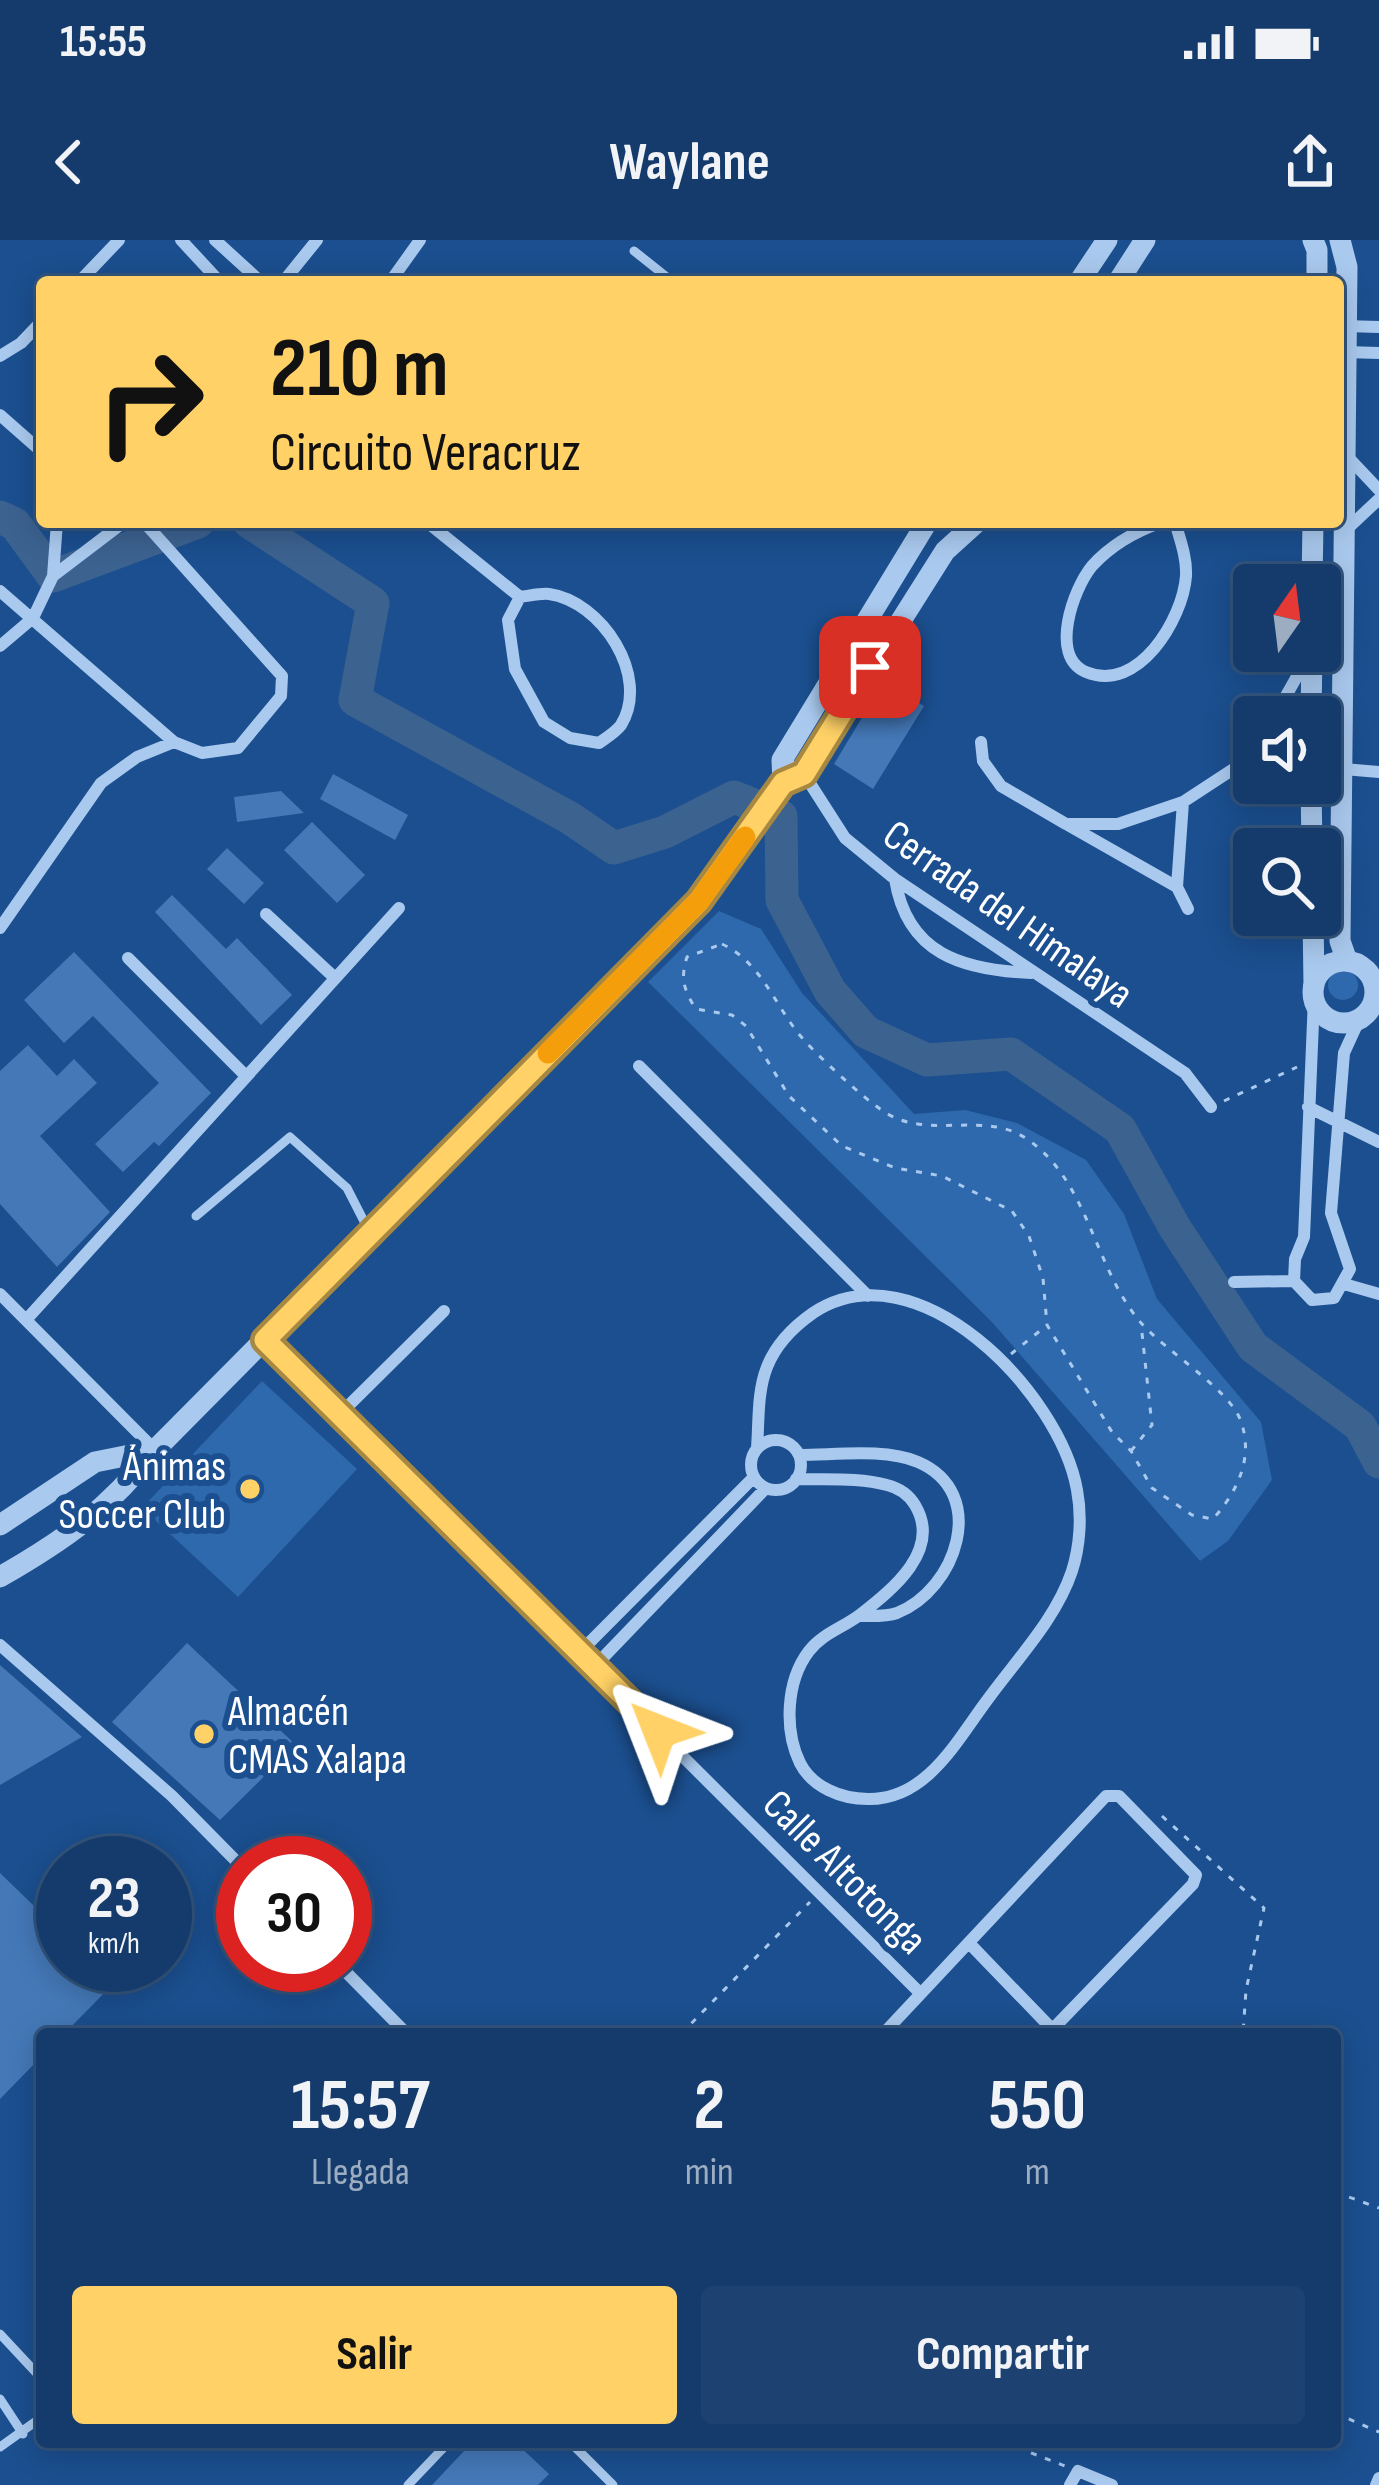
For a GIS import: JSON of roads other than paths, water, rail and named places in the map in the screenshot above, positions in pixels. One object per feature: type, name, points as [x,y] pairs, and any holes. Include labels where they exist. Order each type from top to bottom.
[{"type":"street","points":[[85,276],[119,240]]},
{"type":"street","points":[[181,240],[214,276]]},
{"type":"street","points":[[215,240],[254,276]]},
{"type":"street","points":[[288,276],[317,240]]},
{"type":"street","points":[[394,276],[420,240]]},
{"type":"street","points":[[1083,276],[1107,240]]},
{"type":"street","points":[[1122,276],[1145,240]]},
{"type":"street","points":[[1313,240],[1317,276]]},
{"type":"street","points":[[1340,240],[1347,267],[1344,302]]},
{"type":"street","points":[[1344,326],[1379,327]]},
{"type":"street","points":[[0,356],[36,327]]},
{"type":"street","points":[[1344,352],[1379,353]]},
{"type":"street","points":[[0,415],[36,447]]},
{"type":"street","points":[[1313,936],[1304,1237],[1295,1259],[1294,1281],[1312,1300],[1334,1298],[1351,1268],[1331,1213],[1337,1120],[1344,1053],[1371,1007],[1375,984],[1364,963],[1340,941],[1344,420]]},
{"type":"street","points":[[1344,531],[1379,494],[1345,454]]},
{"type":"street","points":[[0,646],[33,618],[53,576],[57,528]]},
{"type":"street","points":[[53,576],[116,528]]},
{"type":"street","points":[[0,592],[174,742],[202,753],[238,748],[281,696],[282,676],[149,528]]},
{"type":"street","points":[[434,528],[520,597],[549,594],[587,609],[605,625],[621,652],[630,699],[620,726],[599,743],[570,738],[544,722],[515,669],[508,620],[520,597]]},
{"type":"street","points":[[786,778],[924,528]]},
{"type":"street","points":[[0,1577],[64,1540],[121,1493],[155,1450],[699,901],[945,550],[970,528]]},
{"type":"street","points":[[1149,528],[1119,542],[1091,567],[1077,591],[1066,646],[1075,665],[1089,674],[1111,677],[1139,663],[1163,638],[1180,608],[1186,574],[1176,528]]},
{"type":"street","points":[[1312,564],[1313,528]]},
{"type":"street","points":[[0,928],[101,782],[137,757],[174,742]]},
{"type":"street","points":[[981,742],[983,761],[1001,786],[1177,887]]},
{"type":"street","points":[[1066,824],[1118,824],[1183,802],[1233,769]]},
{"type":"street","points":[[1341,770],[1379,772]]},
{"type":"street","name":"Cerrada del Himalaya","points":[[786,778],[845,838],[895,879],[1185,1073],[1211,1107]]},
{"type":"street","points":[[1183,802],[1177,887],[1188,909]]},
{"type":"street","points":[[895,879],[900,912],[925,943],[989,971],[1031,973]]},
{"type":"street","points":[[26,1320],[399,908]]},
{"type":"street","points":[[266,914],[335,979]]},
{"type":"street","points":[[128,958],[246,1076]]},
{"type":"street","points":[[1364,963],[1322,970],[1314,992],[1323,1015],[1332,1020],[1351,1022],[1371,1007]]},
{"type":"street","points":[[639,1066],[868,1296]]},
{"type":"street","points":[[1308,1107],[1379,1142]]},
{"type":"street","points":[[1234,1282],[1294,1281]]},
{"type":"street","points":[[1344,1284],[1379,1294]]},
{"type":"street","points":[[0,1294],[155,1450]]},
{"type":"street","points":[[757,1448],[775,1440],[789,1444],[801,1463],[796,1479],[783,1490],[766,1488],[754,1478],[751,1462],[757,1448],[766,1368],[795,1325],[825,1306],[868,1296],[926,1306],[957,1322],[1034,1397],[1061,1442],[1077,1488],[1080,1530],[1072,1571],[1051,1615],[933,1773],[903,1793],[869,1800],[833,1793],[807,1777],[795,1753],[789,1721],[794,1685],[808,1652],[831,1630],[859,1616],[912,1567],[925,1530],[920,1513],[910,1497],[892,1486],[796,1479]]},
{"type":"street","points":[[340,1414],[444,1311]]},
{"type":"street","name":"Calle Altotonga","points":[[265,1340],[920,1993]]},
{"type":"street","points":[[760,1414],[775,1440]]},
{"type":"street","points":[[0,1524],[95,1462],[155,1450]]},
{"type":"street","points":[[799,1454],[918,1462],[943,1479],[957,1502],[956,1548],[935,1587],[892,1615],[859,1616]]},
{"type":"street","points":[[579,1653],[754,1478]]},
{"type":"street","points":[[594,1667],[766,1488]]},
{"type":"street","points":[[681,1550],[694,1563]]},
{"type":"street","points":[[625,1607],[639,1621]]},
{"type":"street","points":[[0,1646],[172,1796],[216,1841]]},
{"type":"street","points":[[888,2028],[1106,1796],[1119,1796],[1196,1875],[1193,1884],[1054,2028]]},
{"type":"street","points":[[969,1942],[1046,2028]]},
{"type":"street","points":[[366,1992],[401,2028]]},
{"type":"street","points":[[1070,2485],[1078,2471],[1112,2485]]},
{"type":"lane","points":[[634,251],[666,276]]},
{"type":"lane","points":[[196,1216],[290,1137],[347,1189],[370,1233]]},
{"type":"lane","points":[[0,2334],[36,2373]]},
{"type":"lane","points":[[0,2399],[23,2434]]},
{"type":"lane","points":[[0,2447],[36,2422]]},
{"type":"lane","points":[[408,2485],[443,2448]]},
{"type":"lane","points":[[576,2448],[613,2485]]},
{"type":"waterway","points":[[0,517],[15,524],[53,576],[182,528]]},
{"type":"waterway","points":[[258,528],[373,603],[355,700],[570,818],[614,848],[665,832],[734,797],[781,816],[782,900],[830,991],[866,1032],[927,1060],[1011,1054],[1120,1129],[1175,1228],[1253,1347],[1360,1426],[1379,1462]]},
{"type":"place","name":"Ánimas Soccer Club","points":[[250,1489]]},
{"type":"place","name":"Almacén CMAS Xalapa","points":[[204,1734]]}]
